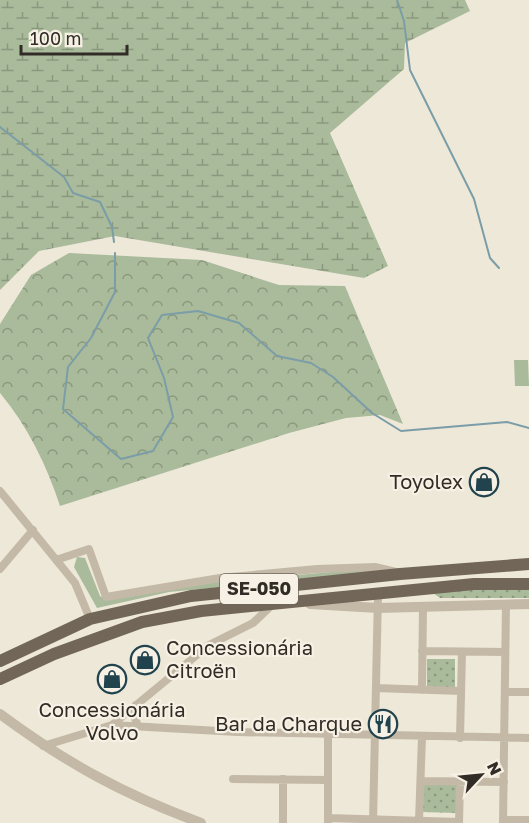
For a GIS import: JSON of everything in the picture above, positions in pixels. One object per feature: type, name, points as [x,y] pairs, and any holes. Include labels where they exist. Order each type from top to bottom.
[{"type":"main road","name":"SE-050","points":[[0,661],[90,619],[191,596],[400,574],[529,564]]},
{"type":"main road","name":"SE-050","points":[[0,679],[54,654],[142,622],[201,611],[474,584],[529,584]]},
{"type":"street","points":[[0,491],[79,589],[90,619]]},
{"type":"street","points":[[0,569],[33,530]]},
{"type":"street","points":[[56,560],[89,549],[106,597],[220,578],[317,569],[375,567],[400,574]]},
{"type":"street","points":[[373,822],[378,593]]},
{"type":"street","points":[[112,725],[209,645],[253,623],[274,603],[378,608],[529,604]]},
{"type":"street","points":[[506,604],[503,822],[529,820]]},
{"type":"street","points":[[422,690],[423,606]]},
{"type":"street","points":[[422,651],[505,652]]},
{"type":"street","points":[[459,738],[462,652]]},
{"type":"street","points":[[376,688],[461,691]]},
{"type":"street","points":[[505,692],[529,692]]},
{"type":"street","points":[[136,705],[134,716],[138,726]]},
{"type":"street","points":[[0,714],[43,746],[91,776],[141,801],[201,823]]},
{"type":"street","points":[[43,746],[112,725],[375,736],[529,738]]},
{"type":"street","points":[[328,734],[328,821],[459,822],[460,783]]},
{"type":"street","points":[[420,821],[422,737]]},
{"type":"street","points":[[233,779],[328,780]]},
{"type":"street","points":[[283,779],[283,823]]},
{"type":"street","points":[[421,781],[504,782]]},
{"type":"green space","points":[[0,0],[465,0],[470,11],[405,43],[404,69],[330,133],[388,266],[364,278],[115,236],[39,251],[0,290]]},
{"type":"green space","points":[[69,253],[202,260],[279,285],[345,286],[403,424],[380,415],[346,418],[289,433],[60,506],[35,446],[0,393],[0,324],[31,275]]},
{"type":"green space","points":[[514,360],[528,360],[529,386],[515,386]]},
{"type":"green space","points":[[77,557],[85,558],[100,596],[107,600],[171,586],[377,568],[377,572],[169,592],[97,608],[74,567]]},
{"type":"green space","points":[[529,585],[529,598],[440,598],[433,593]]},
{"type":"green space","points":[[427,659],[455,659],[455,688],[427,687]]},
{"type":"green space","points":[[422,778],[459,779],[458,813],[421,812]]},
{"type":"waterway","points":[[397,0],[404,21],[410,70],[474,199],[490,258],[499,268]]},
{"type":"waterway","points":[[0,127],[64,177],[73,193],[100,202],[112,227],[114,242]]},
{"type":"waterway","points":[[115,253],[115,292],[91,338],[68,367],[63,409],[121,459],[153,451],[173,417],[164,378],[148,338],[162,315],[198,311],[239,323],[277,356],[311,363],[333,377],[372,413],[401,431],[507,422],[529,428]]},
{"type":"place","name":"Toyolex","points":[[484,482]]},
{"type":"place","name":"Concessionária Citroën","points":[[145,660]]},
{"type":"place","name":"Concessionária Volvo","points":[[112,679]]},
{"type":"place","name":"Bar da Charque","points":[[383,724]]}]
